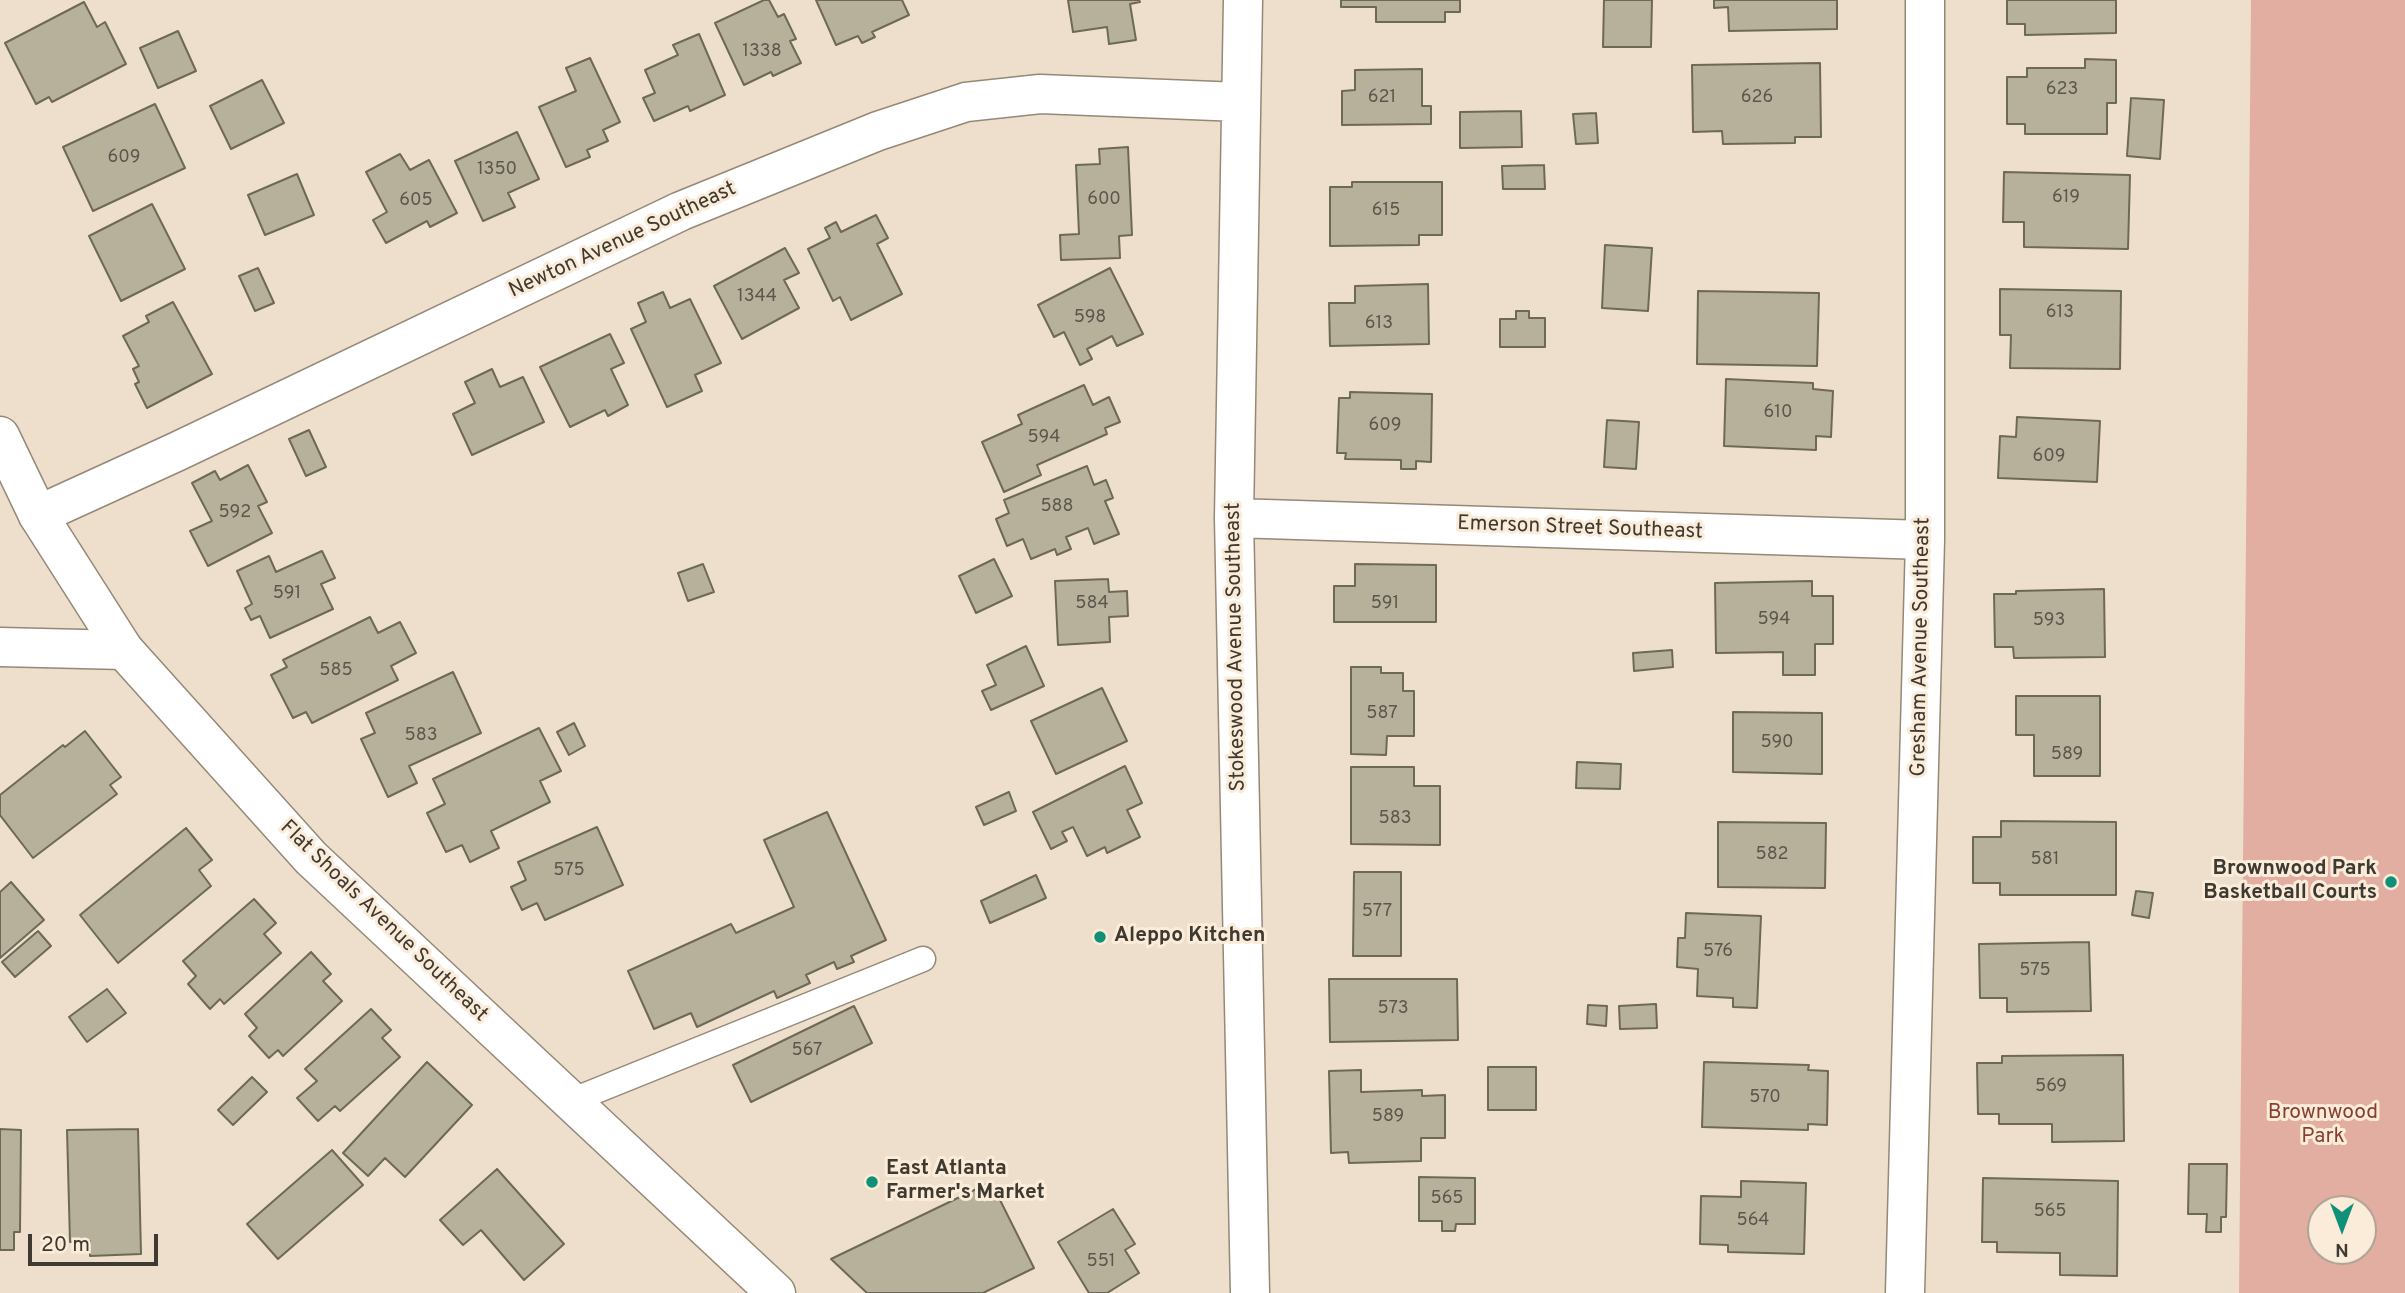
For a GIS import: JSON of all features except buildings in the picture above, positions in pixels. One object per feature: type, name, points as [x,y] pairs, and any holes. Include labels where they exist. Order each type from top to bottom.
[{"type":"street","name":"Stokeswood Avenue Southeast","points":[[1243,0],[1234,518],[1250,1293]]},
{"type":"street","name":"Gresham Avenue Southeast","points":[[1905,1293],[1925,540],[1924,0]]},
{"type":"street","name":"Newton Avenue Southeast","points":[[37,515],[176,452],[681,211],[878,131],[966,102],[1040,94],[1240,102]]},
{"type":"street","name":"Flat Shoals Avenue Southeast","points":[[0,436],[37,515],[124,650],[311,858],[776,1293]]},
{"type":"street","name":"Emerson Street Southeast","points":[[1234,518],[1925,540]]},
{"type":"street","points":[[0,647],[124,650]]},
{"type":"lane","points":[[571,1101],[923,959]]},
{"type":"green space","name":"Brownwood Park","points":[[2251,0],[2405,0],[2405,1293],[2239,1293]]},
{"type":"place","name":"Brownwood Park Basketball Courts","points":[[2391,882]]},
{"type":"place","name":"Aleppo Kitchen","points":[[1100,937]]},
{"type":"place","name":"East Atlanta Farmer's Market","points":[[872,1182]]}]
